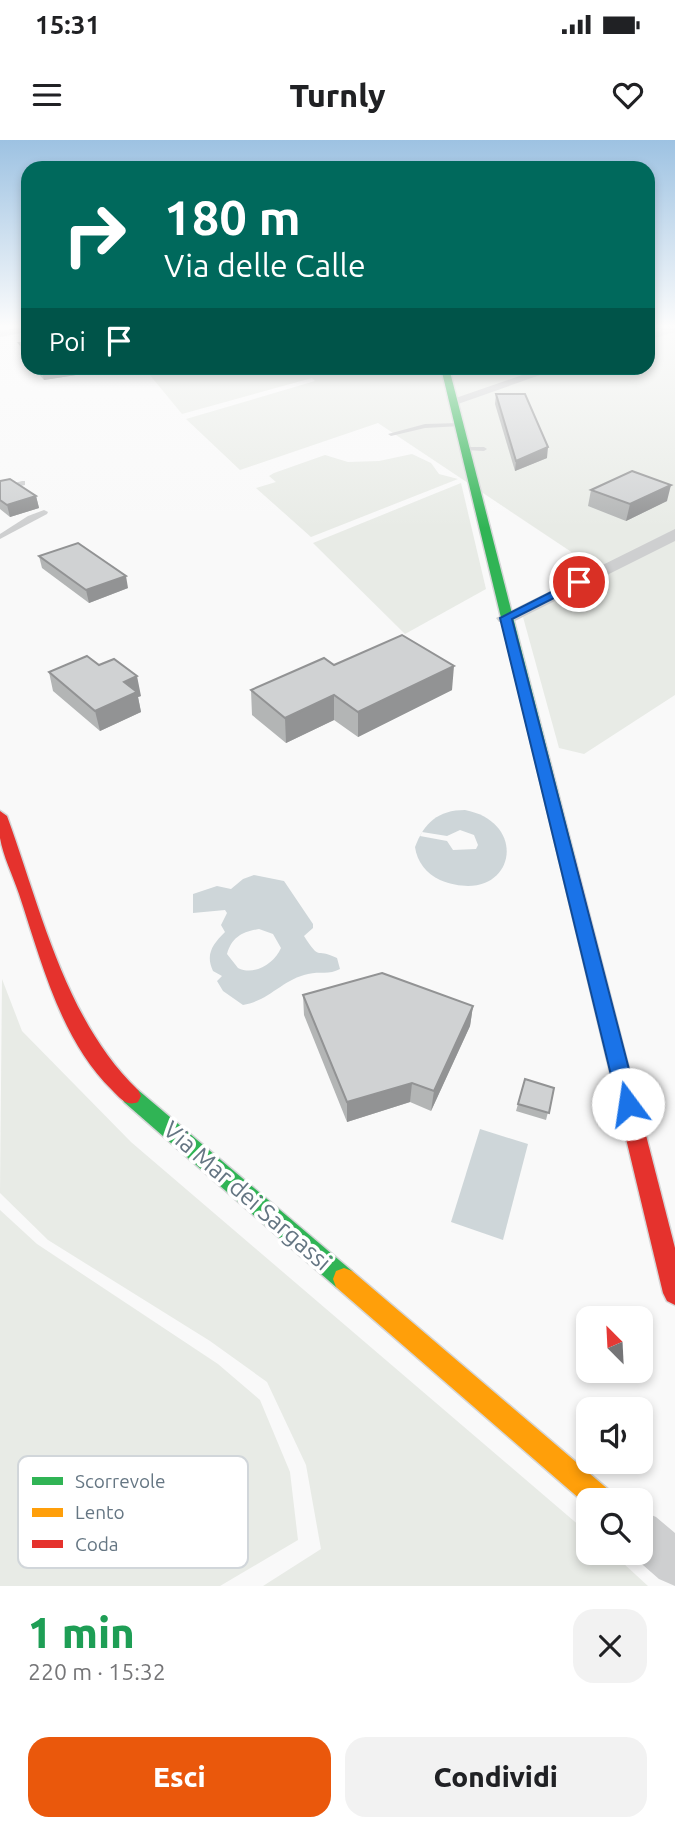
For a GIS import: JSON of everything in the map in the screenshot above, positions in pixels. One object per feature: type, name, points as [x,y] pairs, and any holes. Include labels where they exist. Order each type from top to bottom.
[{"type":"street","points":[[451,392],[675,1293]]},
{"type":"street","points":[[453,401],[479,392]]},
{"type":"street","points":[[506,618],[675,534]]},
{"type":"street","name":"Via Mar dei Sargassi","points":[[0,816],[68,1011],[90,1052],[109,1077],[587,1488]]},
{"type":"street","points":[[653,1544],[675,1563]]},
{"type":"lane","points":[[391,434],[425,426],[459,425]]},
{"type":"lane","points":[[465,449],[484,449]]},
{"type":"lane","points":[[0,489],[22,483]]},
{"type":"lane","points":[[0,537],[10,533],[22,519],[44,512]]},
{"type":"shaded area","points":[[164,392],[260,392],[182,414]]},
{"type":"shaded area","points":[[276,392],[675,392],[675,695],[584,754],[559,748],[523,617],[606,575],[378,423],[240,470],[186,419]]},
{"type":"shaded area","points":[[412,454],[431,463],[439,474],[458,479],[311,537],[256,488],[276,482],[269,476],[274,473],[325,455],[348,462],[379,461]]},
{"type":"shaded area","points":[[461,483],[486,589],[405,634],[313,543]]},
{"type":"shaded area","points":[[465,810],[486,818],[500,831],[506,846],[505,861],[498,874],[484,883],[465,886],[440,880],[431,874],[420,862],[415,847],[423,831],[433,820],[447,812]]},
{"type":"shaded area","points":[[254,875],[284,881],[313,924],[313,928],[304,936],[316,951],[337,958],[340,969],[299,977],[261,999],[243,1005],[223,991],[217,981],[222,976],[213,971],[210,954],[225,932],[221,925],[227,913],[225,910],[193,913],[193,894],[217,886],[231,889],[243,879]],"holes":[[[259,929],[273,934],[281,948],[274,959],[263,967],[250,970],[238,968],[227,954],[235,939],[243,934]]]},
{"type":"shaded area","points":[[2,979],[22,1031],[131,1142],[576,1523],[576,1565],[625,1565],[648,1586],[263,1586],[321,1549],[306,1465],[267,1382],[210,1341],[48,1240],[0,1193]]},
{"type":"shaded area","points":[[480,1129],[528,1144],[503,1240],[451,1222]]},
{"type":"shaded area","points":[[0,1210],[37,1244],[218,1364],[260,1400],[290,1472],[298,1540],[220,1586],[0,1586]]},
{"type":"pier","points":[[460,830],[474,835],[478,845],[476,849],[453,850],[447,841],[420,836],[422,832],[447,836]]},
{"type":"building","points":[[496,394],[525,394],[548,447],[516,461]]},
{"type":"building","points":[[632,471],[671,485],[630,504],[591,490]]},
{"type":"building","points":[[10,479],[36,496],[7,505],[0,500],[0,481]]},
{"type":"building","points":[[78,543],[126,576],[86,590],[39,556]]},
{"type":"building","points":[[402,635],[454,666],[358,712],[334,695],[285,718],[251,690],[324,658],[334,665]]},
{"type":"building","points":[[87,656],[99,665],[114,659],[137,676],[124,682],[137,692],[95,711],[49,672]]},
{"type":"building","points":[[382,973],[473,1006],[434,1091],[412,1083],[347,1102],[303,995]]},
{"type":"building","points":[[525,1079],[554,1088],[549,1113],[518,1104]]},
{"type":"traffic: fast","points":[[451,392],[567,859]]},
{"type":"traffic: fast","points":[[131,1096],[344,1279]]},
{"type":"traffic: slow","points":[[344,1279],[587,1488]]},
{"type":"traffic: jam","points":[[0,816],[57,979],[75,1022],[99,1061],[131,1096]]},
{"type":"traffic: jam","points":[[567,859],[675,1293]]},
{"type":"route","points":[[579,582],[506,618],[628,1104]]}]
